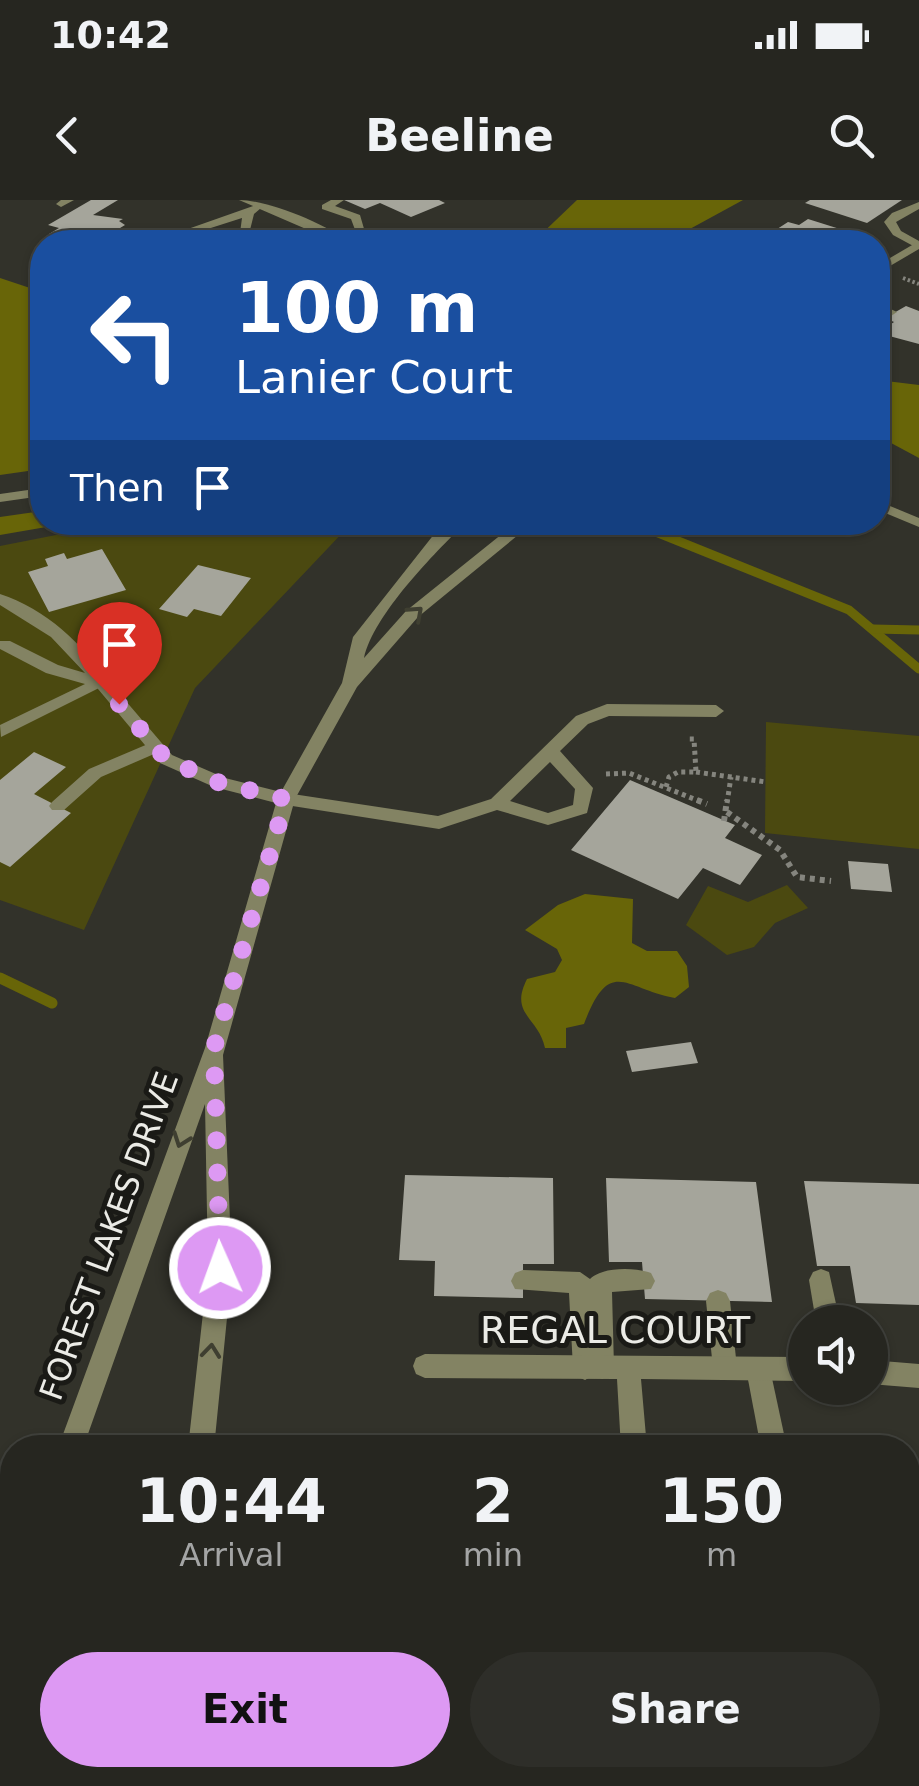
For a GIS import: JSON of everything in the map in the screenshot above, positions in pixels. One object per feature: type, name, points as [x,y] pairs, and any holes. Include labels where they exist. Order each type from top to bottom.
[{"type":"street","points":[[339,200],[326,206],[356,217],[361,230]]},
{"type":"street","points":[[890,263],[916,248],[890,222],[896,214],[919,205]]},
{"type":"street","points":[[188,230],[251,206],[319,230]]},
{"type":"street","points":[[0,498],[30,494]]},
{"type":"street","points":[[890,510],[919,523]]},
{"type":"street","name":"FOREST LAKES DRIVE","points":[[350,684],[360,637],[441,535]]},
{"type":"street","name":"FOREST LAKES DRIVE","points":[[75,1435],[214,1048],[286,799],[350,684],[412,614],[511,535]]},
{"type":"street","points":[[0,599],[34,615],[76,647],[101,683],[166,759],[220,783],[286,799],[438,823],[498,803],[582,720],[607,710],[716,711]]},
{"type":"street","points":[[4,645],[52,669],[101,683]]},
{"type":"street","points":[[0,731],[101,683]]},
{"type":"street","points":[[58,806],[96,773],[155,747]]},
{"type":"street","points":[[498,803],[548,819],[581,809],[584,788],[550,750]]},
{"type":"street","name":"FOREST LAKES DRIVE","points":[[202,1435],[220,1268],[214,1048]]},
{"type":"street","points":[[821,1280],[825,1305]]},
{"type":"street","points":[[523,1281],[580,1283],[629,1435]]},
{"type":"street","points":[[605,1368],[600,1282],[643,1282]]},
{"type":"street","points":[[718,1301],[724,1368]]},
{"type":"street","name":"REGAL COURT","points":[[425,1366],[788,1369]]},
{"type":"street","points":[[758,1369],[771,1435]]},
{"type":"street","points":[[888,1373],[919,1376]]},
{"type":"path","points":[[912,286],[919,281]]},
{"type":"path","points":[[675,739],[694,740],[696,772]]},
{"type":"path","points":[[584,788],[604,774],[618,772],[707,804]]},
{"type":"path","points":[[666,787],[669,777],[678,772],[766,782]]},
{"type":"path","points":[[724,821],[731,777]]},
{"type":"path","points":[[727,812],[780,850],[797,877],[832,881]]},
{"type":"shaded area","points":[[577,200],[743,200],[688,230],[546,230]]},
{"type":"shaded area","points":[[0,278],[30,288],[30,471],[0,475]]},
{"type":"shaded area","points":[[890,381],[919,385],[919,458],[890,442]]},
{"type":"shaded area","points":[[56,535],[340,535],[195,688],[84,930],[0,900],[0,546]]},
{"type":"shaded area","points":[[766,722],[919,736],[919,849],[765,833]]},
{"type":"shaded area","points":[[787,885],[808,908],[775,923],[754,947],[727,955],[686,925],[708,886],[748,902]]},
{"type":"shaded area","points":[[585,894],[633,899],[632,943],[647,951],[677,951],[687,966],[689,987],[675,998],[631,984],[611,983],[593,1003],[584,1024],[566,1028],[566,1048],[545,1048],[523,1008],[522,991],[527,979],[555,972],[562,960],[557,949],[525,930],[558,905]]},
{"type":"building","points":[[91,200],[118,200],[93,215],[123,219],[119,221],[125,225],[117,230],[56,230],[59,228],[48,225]]},
{"type":"building","points":[[344,200],[445,203],[411,217],[380,203],[365,209]]},
{"type":"building","points":[[902,200],[867,223],[805,203]]},
{"type":"building","points":[[808,219],[843,230],[776,230],[788,222],[799,225]]},
{"type":"building","points":[[906,306],[919,311],[919,344],[890,336],[890,325],[894,322],[890,315]]},
{"type":"building","points":[[102,549],[126,590],[49,612],[28,572],[48,566],[45,559],[64,553],[67,559]]},
{"type":"building","points":[[198,565],[251,578],[221,616],[194,609],[187,617],[159,609]]},
{"type":"building","points":[[34,752],[66,767],[34,794],[71,813],[10,867],[0,862],[0,780]]},
{"type":"building","points":[[630,780],[735,825],[725,838],[762,855],[740,885],[703,868],[678,899],[571,850]]},
{"type":"building","points":[[848,861],[888,864],[892,892],[851,889]]},
{"type":"building","points":[[691,1042],[698,1063],[632,1072],[626,1051]]},
{"type":"building","points":[[405,1175],[553,1178],[554,1264],[523,1264],[523,1298],[434,1296],[435,1261],[399,1260]]},
{"type":"building","points":[[606,1178],[756,1182],[772,1302],[645,1299],[642,1262],[609,1262]]},
{"type":"building","points":[[804,1181],[919,1184],[919,1305],[856,1303],[850,1266],[817,1266]]},
{"type":"waterway","points":[[0,526],[30,522]]},
{"type":"waterway","points":[[663,535],[849,610],[919,669]]},
{"type":"waterway","points":[[873,629],[919,630]]},
{"type":"waterway","points":[[0,978],[52,1003]]},
{"type":"route","points":[[119,704],[166,759],[220,783],[286,799],[214,1048],[220,1268]]}]
